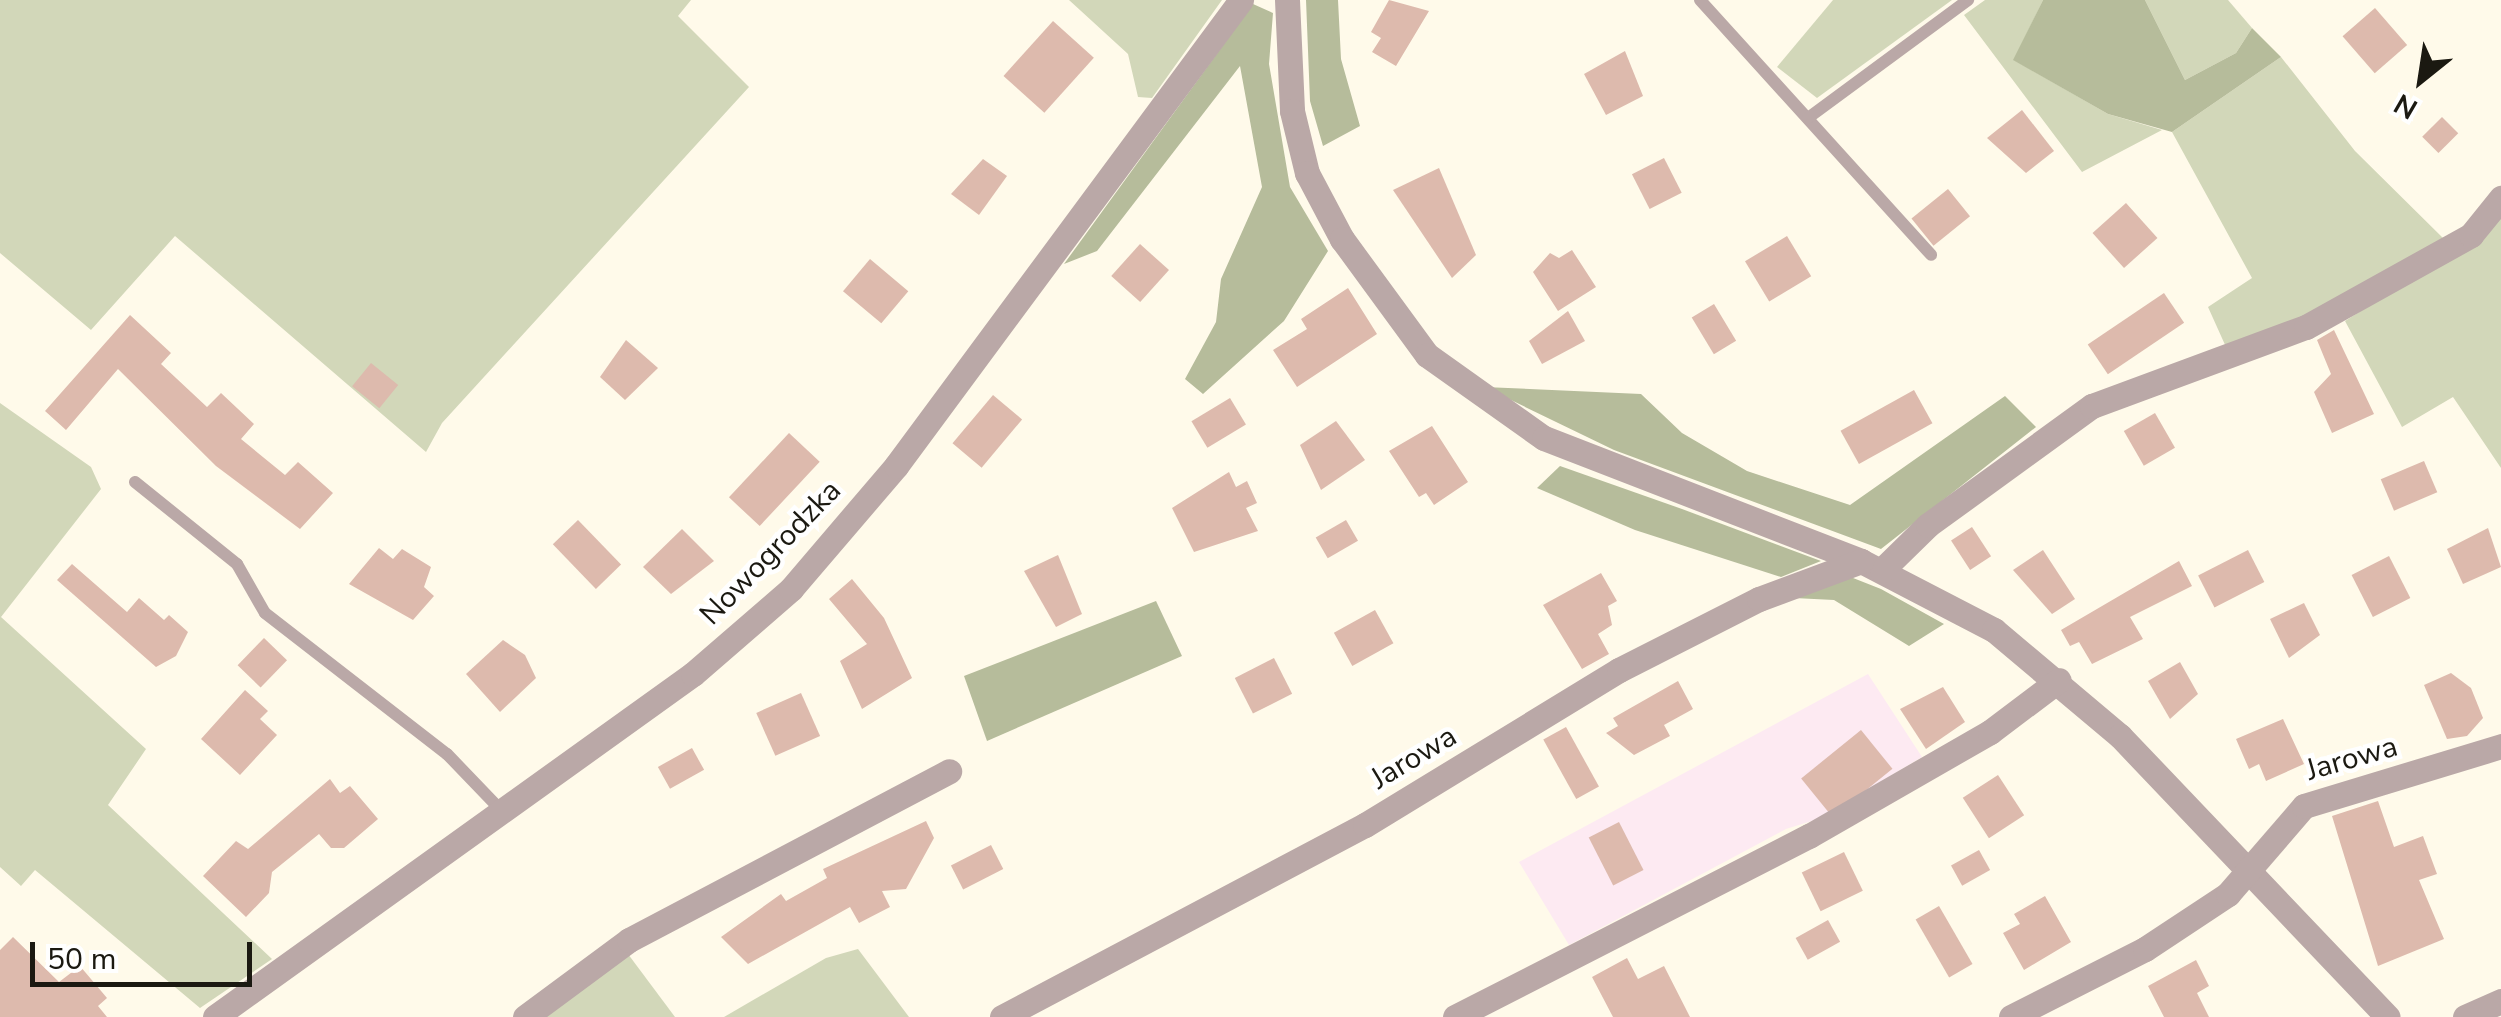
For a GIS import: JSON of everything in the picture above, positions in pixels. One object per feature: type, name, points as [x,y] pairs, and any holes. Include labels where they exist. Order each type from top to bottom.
[{"type":"street","name":"Nowogrodzka","points":[[215,1017],[499,808],[693,674],[834,544],[1241,0]]},
{"type":"street","points":[[1287,0],[1292,112],[1307,173],[1342,238],[1427,354],[1544,438],[1872,565],[1994,630],[2059,680],[2388,1017]]},
{"type":"street","points":[[1872,565],[2092,406],[2306,327],[2470,235],[2501,198]]},
{"type":"street","name":"Jarowa","points":[[1002,1017],[1365,826],[1619,670],[1759,599],[1872,565]]},
{"type":"street","points":[[1455,1017],[1809,836],[1990,732],[2059,680]]},
{"type":"street","name":"Jarowa","points":[[2011,1017],[2145,949],[2248,872],[2304,806],[2501,746]]},
{"type":"street","points":[[525,1017],[629,940],[949,770]]},
{"type":"street","points":[[2465,1017],[2501,1001]]},
{"type":"lane","points":[[1700,0],[1931,255]]},
{"type":"lane","points":[[1808,118],[1968,0]]},
{"type":"lane","points":[[134,482],[237,564],[265,613],[447,754],[499,808]]},
{"type":"shaded area","points":[[1868,674],[1922,757],[1818,819],[1786,829],[1569,945],[1519,862]]},
{"type":"green space","points":[[0,0],[691,0],[678,16],[749,87],[442,423],[426,452],[175,236],[91,330],[0,253]]},
{"type":"green space","points":[[1069,0],[1222,0],[1152,98],[1138,97],[1128,54]]},
{"type":"green space","points":[[1306,0],[1338,0],[1341,59],[1360,126],[1323,146],[1310,101]]},
{"type":"green space","points":[[1833,0],[1952,0],[1817,98],[1777,67]]},
{"type":"green space","points":[[1985,0],[2043,0],[2014,60],[2108,114],[2162,130],[2082,172],[1964,15]]},
{"type":"green space","points":[[2043,0],[2145,0],[2185,80],[2236,53],[2252,28],[2281,57],[2172,132],[2108,114],[2013,60]]},
{"type":"green space","points":[[2145,0],[2228,0],[2252,28],[2236,53],[2185,80]]},
{"type":"green space","points":[[1253,4],[1273,13],[1269,64],[1290,187],[1328,251],[1284,321],[1203,394],[1185,379],[1216,322],[1221,279],[1262,187],[1240,66],[1097,251],[1064,264]]},
{"type":"green space","points":[[2281,57],[2355,151],[2445,240],[2308,315],[2226,347],[2208,307],[2252,278],[2172,132]]},
{"type":"green space","points":[[2501,213],[2501,468],[2453,397],[2402,427],[2345,321],[2479,237]]},
{"type":"green space","points":[[1484,387],[1641,394],[1682,433],[1747,471],[1850,505],[2005,396],[2036,427],[1881,549],[1614,450]]},
{"type":"green space","points":[[0,403],[91,467],[101,489],[1,617],[146,749],[108,805],[272,959],[200,1008],[35,870],[21,886],[0,867]]},
{"type":"green space","points":[[1560,466],[1821,561],[1781,577],[1635,530],[1537,488]]},
{"type":"green space","points":[[1848,576],[1881,589],[1944,624],[1909,646],[1834,600],[1794,598]]},
{"type":"green space","points":[[1156,601],[1182,656],[987,741],[964,676]]},
{"type":"green space","points":[[858,949],[909,1017],[724,1017],[826,958]]},
{"type":"green space","points":[[628,954],[675,1017],[546,1017]]},
{"type":"building","points":[[1389,0],[1429,11],[1396,66],[1372,52],[1381,38],[1371,32]]},
{"type":"building","points":[[2375,8],[2407,45],[2375,73],[2343,36]]},
{"type":"building","points":[[1053,21],[1094,58],[1044,113],[1003,76]]},
{"type":"building","points":[[1625,51],[1643,96],[1606,115],[1584,74]]},
{"type":"building","points":[[2022,110],[2054,151],[2026,173],[1987,138]]},
{"type":"building","points":[[2442,117],[2458,133],[2438,153],[2422,137]]},
{"type":"building","points":[[1664,158],[1682,193],[1650,209],[1632,174]]},
{"type":"building","points":[[983,159],[1007,176],[979,215],[951,194]]},
{"type":"building","points":[[1439,168],[1476,255],[1452,278],[1393,190]]},
{"type":"building","points":[[1948,189],[1970,216],[1934,246],[1911,219]]},
{"type":"building","points":[[2126,203],[2157,238],[2124,268],[2093,233]]},
{"type":"building","points":[[1787,236],[1811,276],[1769,302],[1745,261]]},
{"type":"building","points":[[1140,244],[1169,270],[1140,302],[1111,276]]},
{"type":"building","points":[[1572,250],[1596,287],[1558,311],[1533,272],[1550,253],[1559,258]]},
{"type":"building","points":[[870,259],[908,291],[881,323],[843,291]]},
{"type":"building","points":[[1348,288],[1377,334],[1297,387],[1273,350],[1307,329],[1301,319]]},
{"type":"building","points":[[2164,293],[2184,323],[2108,374],[2088,344]]},
{"type":"building","points":[[1714,304],[1736,341],[1714,354],[1692,317]]},
{"type":"building","points":[[1568,311],[1585,341],[1542,364],[1529,341]]},
{"type":"building","points":[[130,315],[171,353],[161,364],[207,407],[221,393],[254,424],[241,439],[285,475],[298,462],[333,493],[300,529],[216,466],[118,369],[66,430],[45,411]]},
{"type":"building","points":[[2334,330],[2374,414],[2332,433],[2314,392],[2331,374],[2317,340]]},
{"type":"building","points":[[626,340],[658,368],[625,400],[600,377]]},
{"type":"building","points":[[371,363],[398,385],[379,408],[352,386]]},
{"type":"building","points":[[1914,390],[1932,423],[1859,464],[1841,431]]},
{"type":"building","points":[[993,395],[1022,419],[982,468],[953,443]]},
{"type":"building","points":[[1230,398],[1246,425],[1207,448],[1191,421]]},
{"type":"building","points":[[2155,413],[2175,448],[2144,466],[2124,431]]},
{"type":"building","points":[[1336,421],[1365,460],[1321,490],[1300,445]]},
{"type":"building","points":[[1432,426],[1468,482],[1434,505],[1426,493],[1419,497],[1389,451]]},
{"type":"building","points":[[789,433],[820,462],[760,526],[729,497]]},
{"type":"building","points":[[2424,461],[2437,492],[2394,511],[2381,479]]},
{"type":"building","points":[[1229,472],[1236,487],[1247,481],[1257,503],[1246,508],[1258,531],[1194,552],[1172,508]]},
{"type":"building","points":[[578,520],[621,565],[596,589],[553,544]]},
{"type":"building","points":[[1346,520],[1358,541],[1328,558],[1316,538]]},
{"type":"building","points":[[1972,527],[1991,556],[1970,570],[1951,541]]},
{"type":"building","points":[[2488,528],[2501,567],[2463,584],[2447,549]]},
{"type":"building","points":[[682,529],[714,561],[671,594],[643,567]]},
{"type":"building","points":[[379,548],[393,559],[402,549],[431,567],[424,587],[434,596],[413,620],[349,584]]},
{"type":"building","points":[[2043,550],[2075,599],[2052,614],[2013,570]]},
{"type":"building","points":[[2248,550],[2264,582],[2214,607],[2198,575]]},
{"type":"building","points":[[1058,555],[1082,614],[1056,627],[1024,571]]},
{"type":"building","points":[[2389,556],[2410,598],[2373,617],[2352,575]]},
{"type":"building","points":[[2179,561],[2192,586],[2130,617],[2143,639],[2092,664],[2079,642],[2070,646],[2061,630]]},
{"type":"building","points":[[72,564],[127,612],[139,598],[164,620],[169,615],[188,632],[176,656],[156,667],[57,580]]},
{"type":"building","points":[[1601,573],[1617,601],[1608,606],[1612,625],[1598,634],[1609,654],[1582,669],[1543,605]]},
{"type":"building","points":[[852,579],[884,618],[912,678],[862,709],[840,661],[867,644],[829,599]]},
{"type":"building","points":[[2304,603],[2320,635],[2289,658],[2270,619]]},
{"type":"building","points":[[1375,610],[1393,643],[1352,666],[1334,633]]},
{"type":"building","points":[[264,638],[287,660],[261,688],[238,665]]},
{"type":"building","points":[[503,640],[525,655],[536,678],[500,712],[466,674]]},
{"type":"building","points":[[1274,658],[1292,694],[1253,714],[1235,678]]},
{"type":"building","points":[[2180,662],[2198,694],[2170,719],[2148,681]]},
{"type":"building","points":[[2451,673],[2471,688],[2483,718],[2467,736],[2447,739],[2424,685]]},
{"type":"building","points":[[1678,681],[1693,709],[1664,725],[1670,736],[1634,755],[1606,733],[1618,726],[1613,718]]},
{"type":"building","points":[[1943,687],[1965,722],[1926,749],[1900,709]]},
{"type":"building","points":[[245,690],[268,711],[260,719],[277,735],[240,775],[201,739]]},
{"type":"building","points":[[801,693],[820,736],[775,756],[756,713]]},
{"type":"building","points":[[2283,719],[2304,764],[2266,781],[2259,764],[2249,769],[2236,739]]},
{"type":"building","points":[[1566,727],[1599,786],[1576,799],[1543,740]]},
{"type":"building","points":[[1861,730],[1892,769],[1833,817],[1801,778]]},
{"type":"building","points":[[692,748],[704,770],[670,789],[658,767]]},
{"type":"building","points":[[1998,775],[2024,815],[1989,838],[1963,798]]},
{"type":"building","points":[[330,779],[340,793],[350,786],[378,819],[344,848],[331,848],[319,834],[272,872],[269,893],[246,917],[203,876],[236,841],[248,849]]},
{"type":"building","points":[[2378,801],[2394,847],[2423,836],[2437,874],[2419,880],[2444,939],[2378,966],[2332,816]]},
{"type":"building","points":[[926,821],[934,838],[906,889],[882,891],[890,907],[859,923],[850,907],[748,964],[721,937],[781,894],[786,901],[827,878],[823,869]]},
{"type":"building","points":[[1619,822],[1644,870],[1613,886],[1589,837]]},
{"type":"building","points":[[991,845],[1003,869],[963,889],[951,865]]},
{"type":"building","points":[[1979,850],[1990,870],[1962,886],[1951,866]]},
{"type":"building","points":[[1844,852],[1863,891],[1821,911],[1802,873]]},
{"type":"building","points":[[2045,896],[2071,942],[2024,970],[2003,933],[2020,924],[2014,914]]},
{"type":"building","points":[[1939,906],[1972,964],[1949,978],[1916,920]]},
{"type":"building","points":[[1828,920],[1840,942],[1808,960],[1796,938]]},
{"type":"building","points":[[13,937],[59,982],[80,966],[107,998],[98,1006],[107,1017],[0,1017],[0,950]]},
{"type":"building","points":[[1627,958],[1638,979],[1664,966],[1690,1017],[1613,1017],[1592,977]]},
{"type":"building","points":[[2196,960],[2209,986],[2197,993],[2209,1017],[2164,1017],[2148,986]]}]
